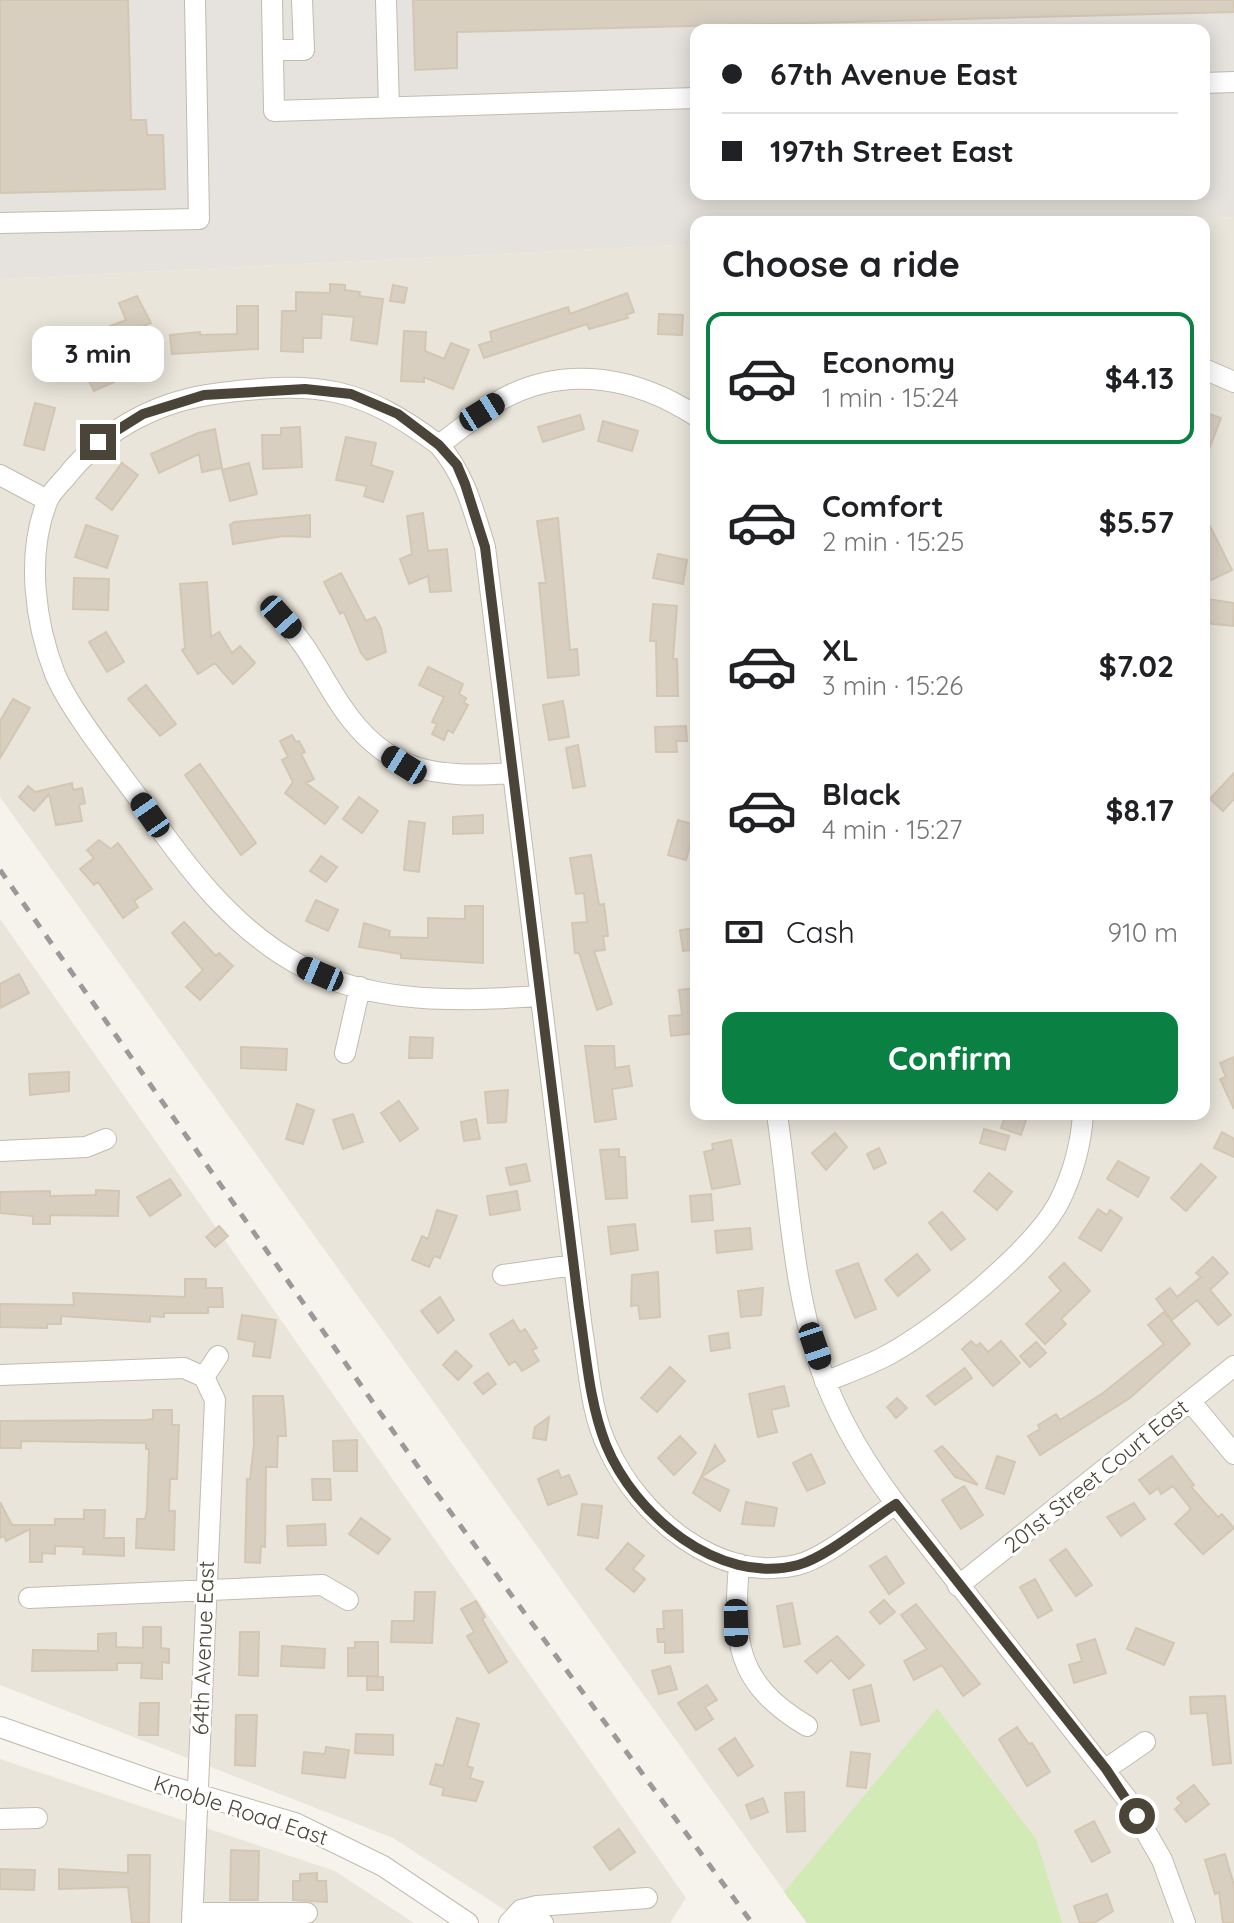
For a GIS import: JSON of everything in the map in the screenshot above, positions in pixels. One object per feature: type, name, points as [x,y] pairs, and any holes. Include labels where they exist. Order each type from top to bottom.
[{"type":"street","points":[[0,223],[199,219],[195,0]]},
{"type":"street","points":[[272,0],[274,111],[690,98]]},
{"type":"street","points":[[273,50],[304,50],[302,0]]},
{"type":"street","points":[[386,0],[389,108]]},
{"type":"street","points":[[1210,83],[1234,82]]},
{"type":"street","points":[[1210,372],[1234,382]]},
{"type":"street","points":[[439,445],[506,397],[572,378],[616,380],[640,386],[666,396],[690,412]]},
{"type":"street","points":[[539,996],[430,1000],[337,982],[304,967],[239,922],[215,899],[150,815],[56,677],[38,613],[37,558],[47,500],[98,442],[143,414],[204,395],[305,389],[351,394],[398,414],[439,445],[457,465],[485,547],[539,996],[594,1408],[618,1468],[643,1501],[674,1531],[718,1558],[766,1568],[800,1565],[896,1504]]},
{"type":"street","points":[[0,475],[47,500]]},
{"type":"street","points":[[281,617],[307,645],[360,731],[390,756],[404,765],[437,774],[513,773]]},
{"type":"street","points":[[345,1053],[360,987]]},
{"type":"street","points":[[778,1120],[799,1276],[825,1382],[872,1473],[958,1586],[1106,1769],[1147,1832],[1185,1923]]},
{"type":"street","points":[[825,1382],[882,1358],[911,1340],[996,1273],[1030,1240],[1058,1203],[1076,1158],[1082,1120]]},
{"type":"street","points":[[0,1151],[86,1147],[106,1139]]},
{"type":"street","points":[[503,1275],[574,1265]]},
{"type":"street","points":[[0,1375],[184,1368],[204,1377],[218,1356]]},
{"type":"street","name":"201st Street Court East","points":[[958,1586],[1234,1366]]},
{"type":"street","name":"64th Avenue East","points":[[192,1918],[215,1400],[204,1377]]},
{"type":"street","points":[[1190,1401],[1234,1454]]},
{"type":"street","points":[[739,1564],[736,1605],[739,1650],[751,1674],[773,1702],[807,1726]]},
{"type":"street","points":[[29,1598],[322,1585],[348,1600]]},
{"type":"street","name":"Knoble Road East","points":[[0,1727],[273,1816],[327,1837],[383,1866],[468,1923]]},
{"type":"street","points":[[1106,1769],[1145,1742]]},
{"type":"street","points":[[0,1819],[37,1818]]},
{"type":"street","points":[[515,1916],[647,1898]]},
{"type":"street","points":[[192,1918],[307,1913]]},
{"type":"street","points":[[515,1916],[543,1923]]},
{"type":"shaded area","points":[[0,0],[1234,0],[1234,217],[690,216],[690,244],[0,279]]},
{"type":"shaded area","points":[[1234,217],[1234,1923],[807,1923],[0,797],[0,279],[690,244],[690,1120],[1210,1120],[1210,218]]},
{"type":"shaded area","points":[[0,919],[686,1898],[670,1923],[525,1923],[393,1838],[0,1685]]},
{"type":"shaded area","points":[[0,1759],[335,1871],[414,1923],[0,1923]]},
{"type":"green space","points":[[937,1708],[1036,1839],[1062,1923],[807,1923],[784,1892]]},
{"type":"building","points":[[0,0],[128,0],[131,120],[146,120],[147,135],[163,135],[165,189],[0,193]]},
{"type":"building","points":[[413,0],[1234,0],[1234,12],[457,32],[457,68],[415,70]]},
{"type":"building","points":[[330,284],[345,285],[345,290],[360,292],[359,296],[383,299],[377,344],[351,340],[354,317],[322,314],[321,338],[303,338],[303,352],[281,351],[282,311],[296,311],[296,292],[330,293]]},
{"type":"building","points":[[393,285],[407,288],[404,303],[390,301]]},
{"type":"building","points":[[627,293],[634,312],[626,315],[628,318],[589,329],[587,324],[484,358],[479,345],[492,341],[490,332],[568,307],[570,314]]},
{"type":"building","points":[[137,296],[151,323],[133,330],[146,362],[111,376],[114,382],[94,391],[84,370],[61,381],[51,359],[112,331],[110,326],[126,320],[119,303]]},
{"type":"building","points":[[237,306],[258,306],[258,349],[172,354],[170,335],[200,332],[200,335],[237,334]]},
{"type":"building","points":[[659,314],[683,315],[682,335],[658,334]]},
{"type":"building","points":[[404,331],[426,332],[425,351],[444,359],[451,343],[469,350],[453,389],[424,377],[424,382],[401,381]]},
{"type":"building","points":[[35,403],[55,408],[44,450],[24,445]]},
{"type":"building","points":[[1210,414],[1221,418],[1210,447]]},
{"type":"building","points":[[580,415],[584,429],[543,442],[538,427]]},
{"type":"building","points":[[603,421],[638,431],[632,451],[598,441]]},
{"type":"building","points":[[300,427],[302,467],[263,469],[262,435],[281,435],[281,428]]},
{"type":"building","points":[[215,429],[222,468],[202,472],[199,454],[159,473],[151,454],[198,433]]},
{"type":"building","points":[[346,437],[376,443],[371,465],[393,472],[383,502],[364,496],[367,486],[336,480]]},
{"type":"building","points":[[122,463],[138,475],[112,510],[96,498]]},
{"type":"building","points":[[249,463],[257,494],[230,501],[222,470]]},
{"type":"building","points":[[423,513],[428,551],[447,549],[451,591],[430,592],[428,576],[409,584],[400,559],[412,554],[407,516]]},
{"type":"building","points":[[310,515],[310,537],[283,536],[233,544],[230,525],[234,522]]},
{"type":"building","points":[[558,518],[570,650],[577,649],[579,675],[548,678],[539,583],[546,583],[537,521]]},
{"type":"building","points":[[86,525],[118,536],[107,568],[75,557]]},
{"type":"building","points":[[1210,526],[1232,570],[1210,581]]},
{"type":"building","points":[[658,554],[687,560],[683,584],[653,578]]},
{"type":"building","points":[[341,573],[366,621],[375,617],[381,628],[386,652],[367,660],[361,653],[344,612],[340,614],[324,582]]},
{"type":"building","points":[[74,578],[109,579],[108,610],[73,609]]},
{"type":"building","points":[[207,582],[211,637],[219,632],[232,653],[240,646],[255,663],[233,684],[215,663],[198,674],[182,650],[185,648],[180,584]]},
{"type":"building","points":[[1210,599],[1234,603],[1233,626],[1210,624]]},
{"type":"building","points":[[653,604],[677,606],[673,659],[677,659],[678,696],[657,696],[656,641],[650,641]]},
{"type":"building","points":[[106,632],[124,662],[107,672],[89,642]]},
{"type":"building","points":[[428,667],[463,684],[459,694],[466,698],[464,703],[468,705],[453,733],[448,730],[444,740],[432,734],[437,724],[432,722],[444,697],[419,685]]},
{"type":"building","points":[[146,685],[176,724],[160,736],[128,699]]},
{"type":"building","points":[[13,699],[30,708],[0,758],[0,721]]},
{"type":"building","points":[[563,701],[569,737],[549,740],[543,705]]},
{"type":"building","points":[[686,726],[687,741],[676,741],[677,752],[656,752],[655,727]]},
{"type":"building","points":[[292,735],[305,752],[301,754],[314,779],[306,783],[338,807],[325,824],[285,793],[293,782],[282,760],[288,757],[280,741]]},
{"type":"building","points":[[578,745],[585,786],[573,788],[566,748]]},
{"type":"building","points":[[200,764],[256,843],[241,855],[185,775]]},
{"type":"building","points":[[1234,773],[1234,799],[1223,811],[1210,799]]},
{"type":"building","points":[[72,783],[73,790],[82,788],[85,803],[79,805],[82,821],[56,825],[49,794],[34,811],[19,797],[28,786],[35,792]]},
{"type":"building","points":[[359,797],[378,811],[362,833],[343,819]]},
{"type":"building","points":[[483,815],[483,833],[453,834],[453,817]]},
{"type":"building","points":[[678,820],[690,823],[690,846],[686,860],[668,855]]},
{"type":"building","points":[[409,821],[425,823],[419,872],[404,870]]},
{"type":"building","points":[[99,840],[111,849],[118,843],[152,889],[134,901],[138,907],[123,918],[98,882],[94,885],[80,869],[94,858],[87,850]]},
{"type":"building","points":[[591,855],[599,905],[604,904],[608,936],[603,936],[605,950],[594,951],[612,1004],[597,1010],[579,953],[575,953],[572,923],[587,922],[584,893],[576,894],[570,858]]},
{"type":"building","points":[[321,856],[337,867],[326,882],[310,871]]},
{"type":"building","points":[[316,900],[338,910],[328,931],[306,921]]},
{"type":"building","points":[[465,906],[483,906],[483,963],[401,958],[401,954],[359,947],[364,923],[390,931],[389,937],[428,938],[428,918],[465,919]]},
{"type":"building","points":[[184,922],[216,956],[219,953],[233,966],[200,1000],[186,987],[203,970],[172,933]]},
{"type":"building","points":[[690,929],[690,950],[683,951],[680,930]]},
{"type":"building","points":[[19,974],[29,993],[0,1008],[0,984]]},
{"type":"building","points":[[690,989],[690,1034],[671,1036],[669,1016],[682,1015],[679,990]]},
{"type":"building","points":[[410,1037],[433,1038],[432,1058],[409,1058]]},
{"type":"building","points":[[585,1046],[614,1046],[615,1068],[629,1066],[632,1086],[612,1089],[616,1119],[595,1122]]},
{"type":"building","points":[[241,1047],[287,1049],[286,1070],[241,1068]]},
{"type":"building","points":[[1234,1057],[1234,1109],[1220,1079],[1226,1077],[1220,1063]]},
{"type":"building","points":[[69,1072],[69,1091],[30,1095],[29,1074]]},
{"type":"building","points":[[508,1090],[506,1122],[488,1123],[485,1092]]},
{"type":"building","points":[[399,1101],[418,1129],[400,1141],[381,1113]]},
{"type":"building","points":[[297,1104],[314,1110],[303,1144],[286,1139]]},
{"type":"building","points":[[353,1114],[363,1142],[343,1149],[333,1120]]},
{"type":"building","points":[[476,1119],[480,1139],[464,1141],[461,1122]]},
{"type":"building","points":[[1004,1120],[1026,1120],[1021,1135],[1001,1128]]},
{"type":"building","points":[[984,1129],[1009,1136],[1005,1150],[980,1143]]},
{"type":"building","points":[[1222,1132],[1234,1139],[1234,1157],[1214,1148]]},
{"type":"building","points":[[835,1133],[847,1147],[826,1170],[812,1153]]},
{"type":"building","points":[[731,1140],[740,1184],[712,1189],[704,1152],[713,1150],[712,1144]]},
{"type":"building","points":[[879,1148],[886,1163],[874,1169],[867,1154]]},
{"type":"building","points":[[619,1149],[619,1157],[625,1157],[627,1198],[606,1199],[600,1150]]},
{"type":"building","points":[[1118,1161],[1149,1178],[1138,1197],[1107,1179]]},
{"type":"building","points":[[526,1164],[530,1181],[510,1185],[506,1168]]},
{"type":"building","points":[[1201,1164],[1216,1177],[1186,1211],[1171,1198]]},
{"type":"building","points":[[989,1173],[1012,1192],[997,1210],[974,1191]]},
{"type":"building","points":[[170,1179],[181,1195],[150,1216],[137,1197]]},
{"type":"building","points":[[96,1190],[119,1191],[118,1216],[50,1215],[50,1224],[33,1224],[33,1216],[0,1213],[0,1192],[50,1191],[50,1196],[96,1195]]},
{"type":"building","points":[[517,1191],[520,1210],[490,1215],[487,1196]]},
{"type":"building","points":[[711,1194],[713,1220],[692,1222],[690,1196]]},
{"type":"building","points":[[1098,1209],[1107,1215],[1110,1210],[1122,1218],[1101,1251],[1079,1238]]},
{"type":"building","points":[[437,1210],[457,1216],[440,1258],[434,1256],[429,1267],[412,1260],[422,1236],[428,1239]]},
{"type":"building","points":[[942,1212],[965,1239],[951,1250],[929,1223]]},
{"type":"building","points":[[635,1224],[638,1250],[611,1254],[608,1227]]},
{"type":"building","points":[[219,1226],[228,1236],[215,1247],[206,1237]]},
{"type":"building","points":[[750,1228],[752,1249],[717,1253],[715,1231]]},
{"type":"building","points":[[917,1254],[930,1270],[898,1296],[885,1280]]},
{"type":"building","points":[[1213,1257],[1228,1273],[1210,1290],[1231,1315],[1218,1325],[1197,1300],[1172,1320],[1156,1299],[1170,1288],[1177,1297],[1201,1277],[1196,1273]]},
{"type":"building","points":[[858,1263],[876,1309],[855,1318],[836,1271]]},
{"type":"building","points":[[1064,1263],[1090,1291],[1061,1319],[1066,1324],[1045,1344],[1026,1324],[1061,1291],[1049,1277]]},
{"type":"building","points":[[658,1272],[660,1317],[640,1319],[638,1305],[631,1306],[632,1275]]},
{"type":"building","points":[[185,1279],[206,1279],[206,1288],[222,1288],[223,1307],[208,1307],[208,1313],[164,1313],[164,1317],[150,1316],[150,1322],[61,1316],[61,1324],[47,1324],[47,1328],[0,1327],[0,1304],[74,1305],[73,1293],[185,1297]]},
{"type":"building","points":[[763,1288],[761,1315],[741,1317],[738,1291]]},
{"type":"building","points":[[440,1297],[454,1320],[438,1333],[421,1311]]},
{"type":"building","points":[[1164,1312],[1190,1344],[1130,1398],[1040,1455],[1028,1436],[1040,1429],[1038,1425],[1056,1414],[1060,1420],[1103,1393],[1164,1344],[1148,1325]]},
{"type":"building","points":[[242,1315],[276,1320],[270,1358],[253,1356],[255,1342],[238,1339]]},
{"type":"building","points":[[513,1320],[520,1332],[525,1329],[537,1348],[532,1350],[539,1361],[522,1371],[515,1361],[509,1365],[490,1334]]},
{"type":"building","points":[[728,1333],[730,1348],[711,1351],[709,1336]]},
{"type":"building","points":[[971,1341],[976,1346],[980,1343],[988,1352],[1001,1341],[1020,1363],[993,1386],[962,1349]]},
{"type":"building","points":[[1036,1342],[1046,1353],[1030,1367],[1020,1356]]},
{"type":"building","points":[[456,1351],[472,1366],[458,1380],[443,1365]]},
{"type":"building","points":[[670,1367],[685,1381],[657,1412],[641,1398]]},
{"type":"building","points":[[965,1368],[972,1378],[935,1405],[927,1396]]},
{"type":"building","points":[[488,1373],[496,1384],[483,1394],[474,1383]]},
{"type":"building","points":[[784,1386],[789,1406],[771,1410],[777,1432],[758,1437],[749,1394]]},
{"type":"building","points":[[253,1396],[283,1396],[286,1436],[278,1436],[277,1467],[266,1467],[265,1547],[261,1546],[260,1563],[245,1562],[247,1479],[250,1479],[254,1444]]},
{"type":"building","points":[[897,1398],[907,1408],[896,1418],[887,1407]]},
{"type":"building","points":[[153,1410],[172,1410],[172,1425],[179,1425],[177,1479],[170,1479],[169,1511],[175,1511],[174,1550],[136,1548],[137,1519],[145,1519],[147,1510],[149,1449],[146,1449],[146,1443],[21,1441],[21,1448],[0,1448],[0,1421],[146,1420],[153,1419]]},
{"type":"building","points":[[549,1417],[546,1440],[533,1438],[535,1427]]},
{"type":"building","points":[[680,1436],[696,1453],[674,1475],[658,1458]]},
{"type":"building","points":[[357,1440],[357,1471],[334,1471],[333,1441]]},
{"type":"building","points":[[715,1445],[725,1461],[701,1477]]},
{"type":"building","points":[[942,1446],[978,1485],[955,1477],[935,1451]]},
{"type":"building","points":[[811,1454],[825,1483],[807,1491],[793,1463]]},
{"type":"building","points":[[997,1456],[1015,1462],[1004,1494],[986,1488]]},
{"type":"building","points":[[1172,1456],[1194,1485],[1191,1487],[1218,1517],[1222,1514],[1234,1528],[1203,1554],[1175,1524],[1191,1509],[1173,1486],[1161,1494],[1158,1488],[1150,1494],[1139,1480]]},
{"type":"building","points":[[558,1470],[561,1478],[569,1475],[577,1494],[548,1505],[538,1479]]},
{"type":"building","points":[[701,1477],[729,1490],[720,1511],[693,1493]]},
{"type":"building","points":[[312,1479],[330,1479],[331,1500],[313,1500]]},
{"type":"building","points":[[964,1486],[983,1515],[961,1529],[942,1500]]},
{"type":"building","points":[[0,1502],[12,1525],[55,1525],[55,1519],[84,1519],[84,1510],[105,1510],[104,1538],[124,1538],[124,1556],[83,1554],[84,1547],[55,1546],[55,1554],[42,1553],[42,1562],[30,1562],[30,1529],[6,1541],[4,1536],[0,1538]]},
{"type":"building","points":[[746,1502],[777,1508],[774,1526],[742,1524]]},
{"type":"building","points":[[1134,1503],[1145,1519],[1121,1536],[1107,1517]]},
{"type":"building","points":[[582,1504],[602,1506],[598,1538],[578,1535]]},
{"type":"building","points":[[361,1518],[390,1539],[378,1554],[349,1534]]},
{"type":"building","points":[[325,1524],[326,1545],[288,1546],[287,1526]]},
{"type":"building","points":[[628,1543],[644,1556],[633,1569],[645,1579],[634,1592],[606,1569]]},
{"type":"building","points":[[1066,1549],[1092,1585],[1076,1596],[1050,1560]]},
{"type":"building","points":[[886,1556],[904,1583],[889,1594],[870,1566]]},
{"type":"building","points":[[1035,1579],[1052,1610],[1038,1618],[1020,1587]]},
{"type":"building","points":[[415,1592],[435,1592],[432,1643],[391,1642],[392,1621],[414,1621]]},
{"type":"building","points":[[884,1600],[895,1612],[880,1624],[870,1612]]},
{"type":"building","points":[[476,1601],[485,1617],[482,1619],[507,1662],[489,1673],[467,1636],[474,1632],[461,1609]]},
{"type":"building","points":[[792,1603],[800,1644],[784,1647],[777,1606]]},
{"type":"building","points":[[916,1604],[980,1684],[963,1696],[942,1665],[914,1680],[904,1661],[927,1649],[901,1615]]},
{"type":"building","points":[[682,1610],[683,1652],[665,1653],[665,1642],[658,1642],[657,1629],[664,1629],[663,1611]]},
{"type":"building","points":[[143,1627],[161,1627],[161,1648],[169,1649],[169,1663],[162,1662],[162,1679],[141,1678],[142,1663],[117,1663],[117,1670],[32,1671],[33,1650],[98,1651],[98,1634],[116,1633],[116,1647],[143,1648]]},
{"type":"building","points":[[1136,1628],[1174,1643],[1164,1665],[1127,1649]]},
{"type":"building","points":[[240,1632],[259,1632],[258,1676],[239,1675]]},
{"type":"building","points":[[837,1636],[864,1665],[849,1679],[831,1660],[817,1673],[805,1661]]},
{"type":"building","points":[[1095,1639],[1106,1673],[1074,1683],[1069,1665],[1082,1661],[1077,1645]]},
{"type":"building","points":[[355,1642],[378,1642],[378,1676],[348,1676],[348,1648],[355,1648]]},
{"type":"building","points":[[282,1646],[325,1649],[324,1668],[281,1666]]},
{"type":"building","points":[[670,1666],[677,1689],[659,1694],[652,1671]]},
{"type":"building","points":[[367,1676],[383,1677],[383,1690],[367,1690]]},
{"type":"building","points":[[707,1685],[717,1700],[705,1707],[713,1719],[696,1730],[678,1703]]},
{"type":"building","points":[[871,1685],[879,1721],[861,1725],[853,1690]]},
{"type":"building","points":[[1225,1696],[1231,1763],[1213,1765],[1207,1713],[1191,1714],[1190,1697]]},
{"type":"building","points":[[140,1703],[159,1703],[158,1735],[139,1735]]},
{"type":"building","points":[[236,1715],[257,1715],[255,1766],[235,1765]]},
{"type":"building","points":[[457,1718],[479,1724],[467,1766],[473,1768],[470,1778],[483,1782],[476,1801],[442,1795],[444,1788],[430,1784],[436,1764],[443,1766]]},
{"type":"building","points":[[1017,1727],[1029,1744],[1032,1743],[1050,1772],[1027,1786],[999,1739]]},
{"type":"building","points":[[356,1734],[393,1735],[393,1755],[355,1753]]},
{"type":"building","points":[[735,1738],[753,1766],[738,1776],[719,1749]]},
{"type":"building","points":[[326,1747],[349,1750],[345,1778],[302,1773],[304,1752],[325,1754]]},
{"type":"building","points":[[851,1752],[870,1754],[866,1788],[847,1786]]},
{"type":"building","points":[[1194,1785],[1209,1804],[1186,1822],[1175,1809],[1182,1803],[1177,1798]]},
{"type":"building","points":[[804,1792],[805,1831],[787,1832],[785,1793]]},
{"type":"building","points":[[763,1798],[768,1812],[751,1819],[746,1805]]},
{"type":"building","points":[[1094,1821],[1110,1852],[1092,1862],[1075,1831]]},
{"type":"building","points":[[619,1829],[635,1852],[610,1870],[594,1847]]},
{"type":"building","points":[[231,1850],[259,1851],[258,1900],[230,1900]]},
{"type":"building","points":[[1225,1854],[1234,1885],[1234,1923],[1223,1923],[1219,1892],[1215,1894],[1205,1860]]},
{"type":"building","points":[[128,1855],[150,1855],[149,1923],[132,1923],[128,1887],[59,1889],[59,1869],[128,1873]]},
{"type":"building","points":[[0,1869],[35,1870],[34,1890],[0,1889]]},
{"type":"building","points":[[317,1873],[317,1881],[326,1881],[327,1902],[293,1900],[293,1881],[300,1881],[300,1874]]},
{"type":"building","points":[[1107,1894],[1113,1911],[1094,1923],[1080,1923],[1074,1906]]},
{"type":"railway","points":[[0,870],[435,1491],[752,1923]]},
{"type":"route","points":[[98,442],[143,414],[173,402],[235,391],[329,389],[351,394],[398,414],[439,445],[457,465],[485,547],[579,1308],[594,1408],[607,1448],[628,1483],[658,1518],[691,1543],[718,1558],[748,1566],[800,1565],[896,1504],[1106,1769],[1137,1816]]}]
